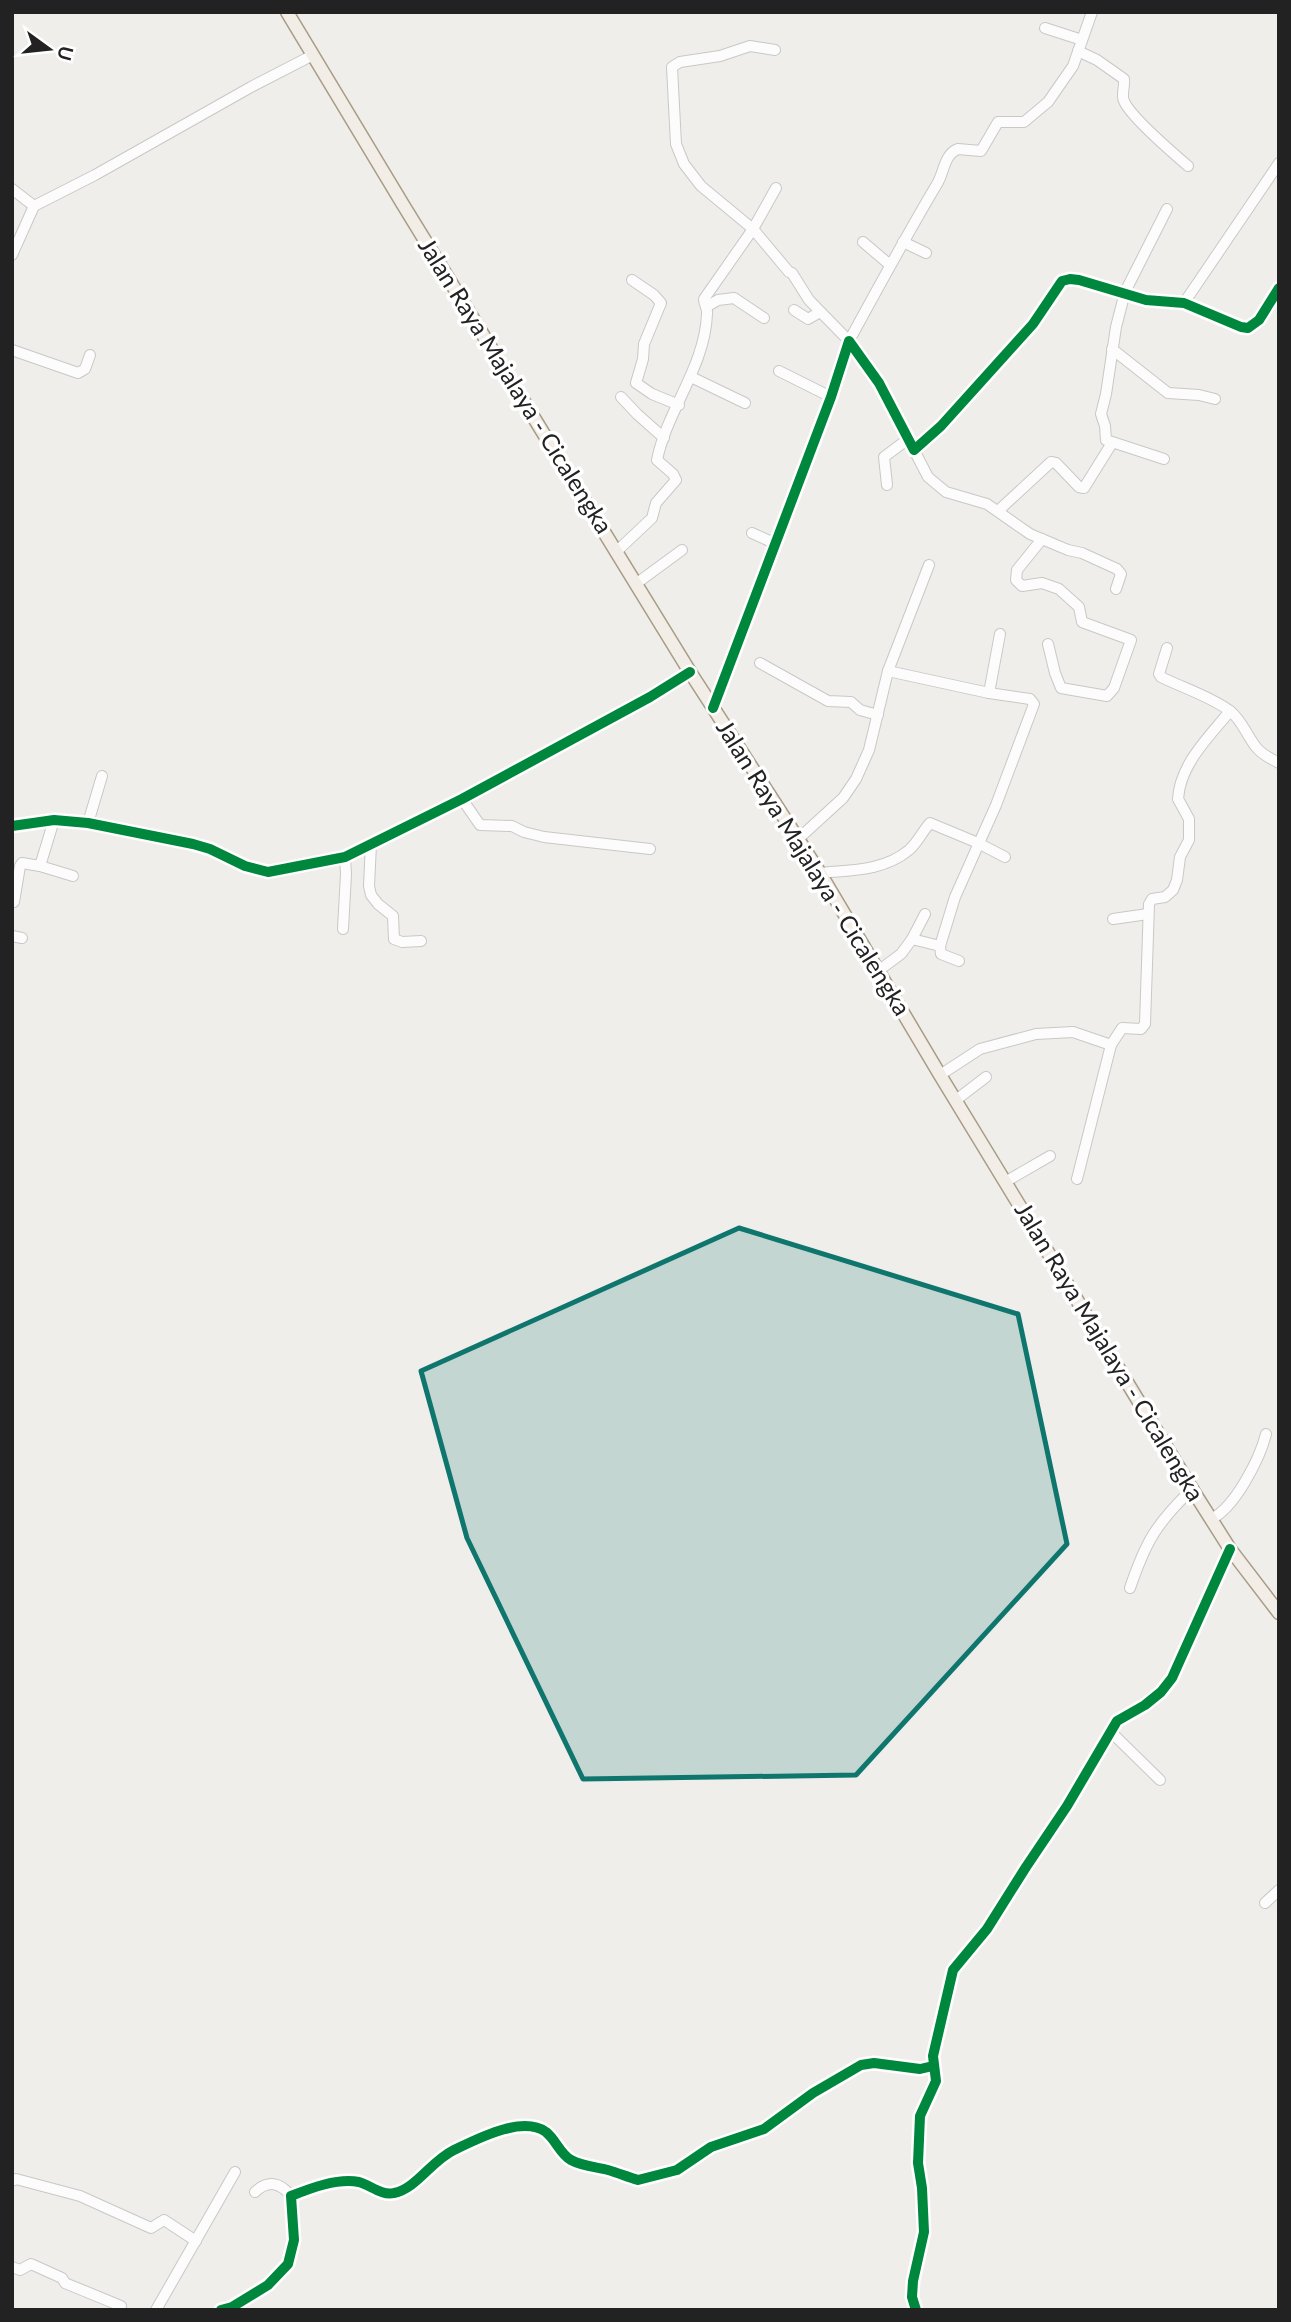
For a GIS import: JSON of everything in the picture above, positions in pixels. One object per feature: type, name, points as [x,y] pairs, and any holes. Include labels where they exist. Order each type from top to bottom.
[{"type":"main road","name":"Jalan Raya Majalaya - Cicalengka","points":[[287,12],[690,671],[820,873],[1192,1489],[1230,1549],[1279,1612]]},
{"type":"street","points":[[713,708],[831,397],[849,341],[938,182],[947,160],[953,151],[958,149],[981,151],[998,122],[1018,123],[1048,102],[1062,85],[1078,51],[1091,12]]},
{"type":"street","points":[[1045,28],[1082,40]]},
{"type":"street","points":[[775,50],[750,46],[719,56],[680,62],[671,67],[676,144],[684,164],[701,186],[753,229],[792,273],[805,295],[849,341],[879,383],[928,477],[946,492],[987,504],[1030,534],[1117,569],[1121,574],[1116,589]]},
{"type":"street","points":[[1078,51],[1121,75],[1125,82],[1122,99],[1126,105],[1141,123],[1188,166]]},
{"type":"street","points":[[12,255],[34,206],[313,55]]},
{"type":"street","points":[[1184,303],[1279,163]]},
{"type":"street","points":[[617,551],[652,518],[656,503],[676,480],[657,460],[704,339],[707,316],[704,299],[753,229],[776,188]]},
{"type":"street","points":[[12,189],[34,206]]},
{"type":"street","points":[[1164,459],[1112,443],[1104,437],[1105,426],[1101,414],[1125,292],[1167,209]]},
{"type":"street","points":[[863,242],[890,265]]},
{"type":"street","points":[[903,242],[926,253]]},
{"type":"street","points":[[632,280],[661,303],[644,344],[636,383],[652,394],[679,405]]},
{"type":"street","points":[[914,450],[941,426],[1033,324],[1062,281],[1079,280],[1162,303],[1184,303],[1248,328],[1274,307],[1279,288]]},
{"type":"street","points":[[706,307],[718,300],[734,298],[764,318]]},
{"type":"street","points":[[794,310],[808,319],[820,312]]},
{"type":"street","points":[[1112,349],[1168,393],[1215,399]]},
{"type":"street","points":[[12,350],[78,373],[85,369],[90,355]]},
{"type":"street","points":[[779,371],[831,397]]},
{"type":"street","points":[[691,377],[745,403]]},
{"type":"street","points":[[621,397],[664,438]]},
{"type":"street","points":[[887,485],[884,457],[908,439]]},
{"type":"street","points":[[998,511],[1051,462],[1056,463],[1079,487],[1084,488],[1112,443]]},
{"type":"street","points":[[752,533],[776,544]]},
{"type":"street","points":[[1042,539],[1017,570],[1016,580],[1022,586],[1042,583],[1059,589],[1079,607],[1082,622],[1131,640],[1114,688],[1107,696],[1061,688],[1048,644]]},
{"type":"street","points":[[637,583],[682,550]]},
{"type":"street","points":[[797,840],[843,797],[856,779],[869,750],[888,671],[929,565]]},
{"type":"street","points":[[989,693],[1000,634]]},
{"type":"street","points":[[1167,648],[1158,674],[1230,711],[1256,747],[1279,763]]},
{"type":"street","points":[[760,663],[828,701],[851,702],[860,710],[878,715]]},
{"type":"street","points":[[12,827],[54,820],[88,823],[193,844],[259,871],[295,868],[345,858],[462,799],[650,697],[690,671]]},
{"type":"street","points":[[888,671],[1030,699],[1034,704],[996,805],[955,897],[940,946],[940,953],[958,961]]},
{"type":"street","points":[[1077,1179],[1116,1033],[1122,1028],[1139,1030],[1144,1026],[1148,914],[1152,899],[1164,897],[1173,890],[1180,857],[1189,840],[1189,819],[1178,796],[1191,760],[1230,711]]},
{"type":"street","points":[[88,823],[102,776]]},
{"type":"street","points":[[462,799],[480,825],[512,826],[544,837],[650,849]]},
{"type":"street","points":[[40,866],[54,820]]},
{"type":"street","points":[[820,873],[871,869],[888,862],[908,851],[930,824],[978,843],[1004,857]]},
{"type":"street","points":[[371,844],[371,895],[393,916],[394,939],[421,942]]},
{"type":"street","points":[[343,929],[345,858]]},
{"type":"street","points":[[14,902],[20,864],[40,866],[73,876]]},
{"type":"street","points":[[878,971],[901,954],[925,914]]},
{"type":"street","points":[[1113,919],[1148,914]]},
{"type":"street","points":[[912,939],[940,946]]},
{"type":"street","points":[[940,1075],[981,1049],[1036,1034],[1073,1032],[1111,1045]]},
{"type":"street","points":[[956,1100],[986,1077]]},
{"type":"street","points":[[1005,1182],[1050,1156]]},
{"type":"street","points":[[1211,1519],[1226,1509],[1250,1473],[1262,1451],[1266,1434]]},
{"type":"street","points":[[1130,1588],[1158,1524],[1192,1489]]},
{"type":"street","points":[[916,2310],[912,2297],[913,2281],[925,2232],[918,2163],[920,2116],[936,2081],[934,2048],[953,1970],[987,1929],[1067,1806],[1117,1721],[1145,1705],[1161,1692],[1172,1678],[1230,1549]]},
{"type":"street","points":[[1111,1732],[1160,1780]]},
{"type":"street","points":[[1265,1903],[1279,1890]]},
{"type":"street","points":[[291,2196],[321,2186],[345,2182],[359,2182],[389,2194],[395,2193],[407,2189],[434,2162],[448,2153],[501,2130],[528,2127],[545,2132],[574,2162],[638,2180],[648,2179],[677,2170],[711,2147],[764,2129],[813,2093],[861,2065],[874,2063],[920,2068],[933,2066]]},
{"type":"street","points":[[156,2310],[235,2172]]},
{"type":"street","points":[[12,2181],[16,2179],[79,2196],[151,2228],[164,2220],[196,2241]]},
{"type":"street","points":[[229,2309],[268,2285],[288,2264],[294,2240],[291,2196],[286,2190],[272,2183],[262,2185],[255,2192]]},
{"type":"street","points":[[12,2267],[20,2270],[32,2263],[62,2278],[66,2284],[121,2306]]},
{"type":"highlighted area","points":[[739,1228],[1018,1314],[1067,1544],[856,1775],[583,1779],[467,1538],[421,1371]]},
{"type":"cycle path","points":[[713,708],[831,397],[849,341],[879,383],[914,450],[941,426],[1033,324],[1062,281],[1079,280],[1146,300],[1184,303],[1248,328],[1259,320],[1279,288]]},
{"type":"cycle path","points":[[12,826],[54,820],[88,823],[193,844],[245,866],[268,872],[345,857],[462,799],[650,697],[690,672]]},
{"type":"cycle path","points":[[916,2310],[912,2297],[913,2281],[924,2232],[918,2163],[920,2116],[936,2081],[933,2056],[953,1970],[987,1929],[1067,1806],[1117,1721],[1145,1705],[1161,1692],[1172,1678],[1230,1549]]},
{"type":"cycle path","points":[[221,2310],[232,2307],[268,2285],[288,2264],[294,2240],[291,2196],[307,2190],[351,2181],[385,2193],[394,2193],[417,2181],[454,2150],[500,2130],[525,2126],[546,2132],[564,2154],[575,2162],[638,2180],[677,2170],[711,2147],[764,2129],[813,2093],[861,2065],[874,2063],[920,2069],[933,2066]]}]
